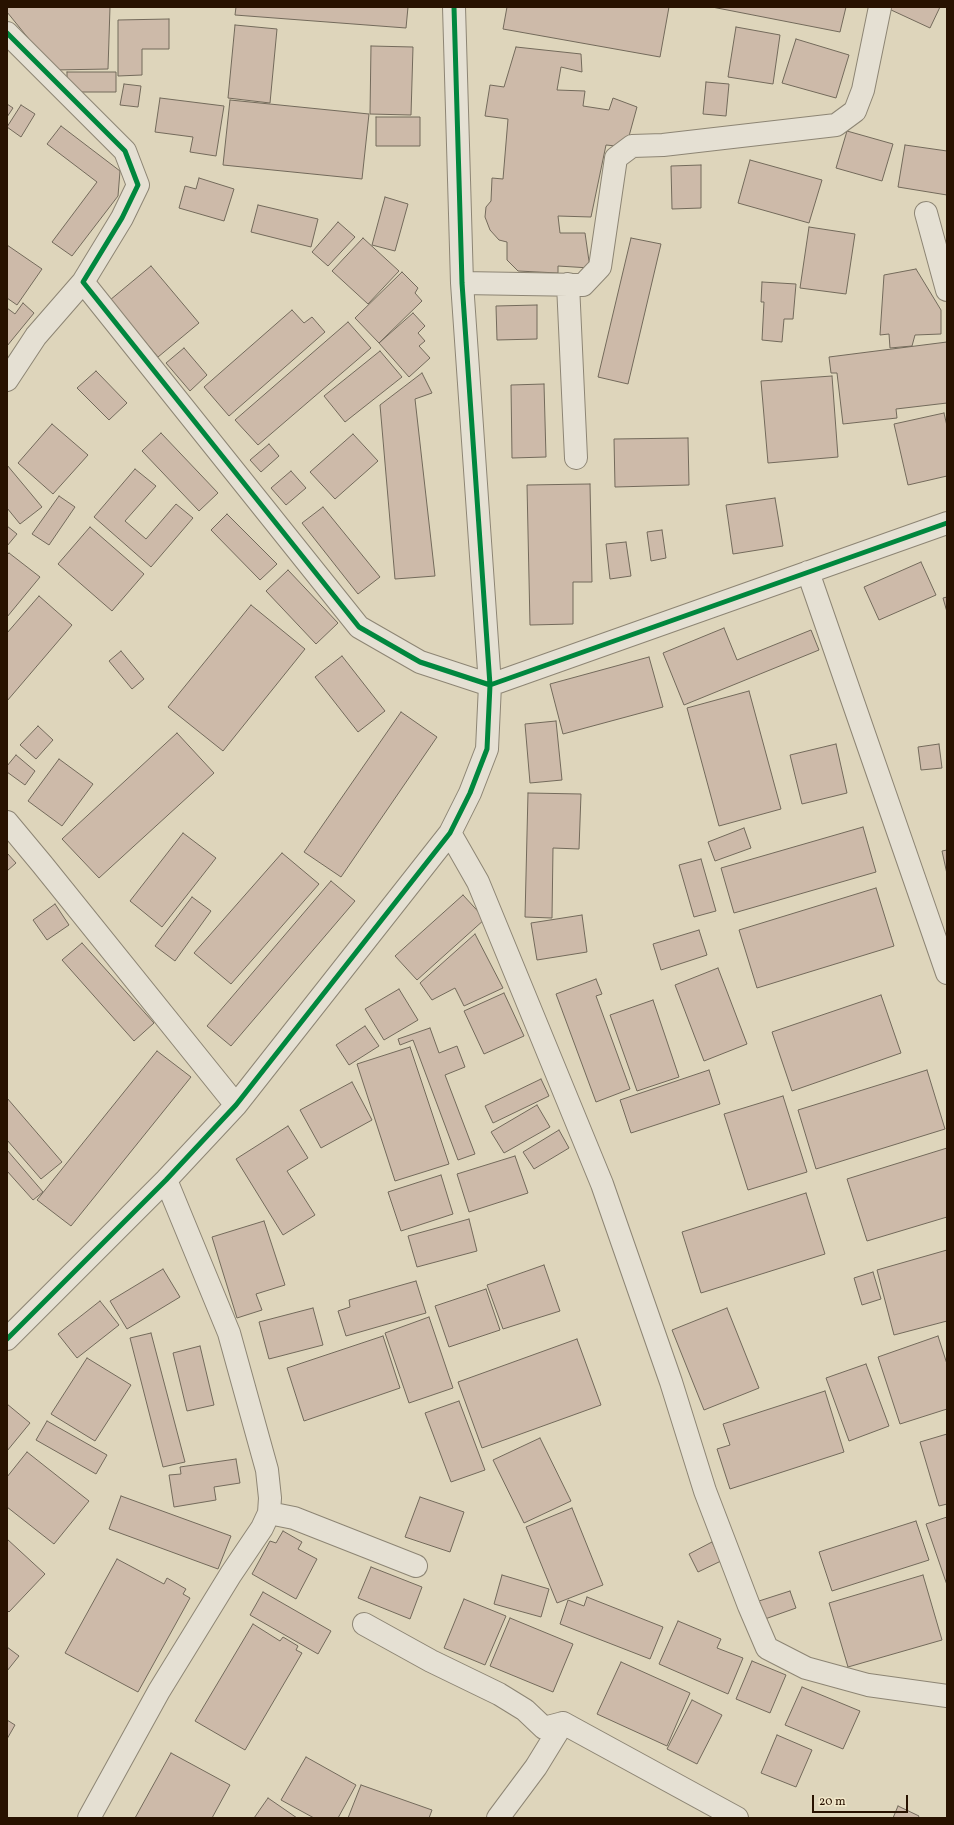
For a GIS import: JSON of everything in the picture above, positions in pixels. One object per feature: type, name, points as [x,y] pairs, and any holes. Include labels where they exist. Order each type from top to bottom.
[{"type":"street","points":[[7,1339],[166,1180],[236,1105],[450,833],[470,793],[487,749],[490,685],[462,283],[454,7]]},
{"type":"street","points":[[462,283],[583,285],[600,267],[616,158],[632,146],[663,145],[836,125],[855,111],[858,104],[863,90],[880,7]]},
{"type":"street","points":[[7,33],[125,150],[138,185],[122,218],[83,282],[36,336],[7,380]]},
{"type":"street","points":[[926,213],[947,290]]},
{"type":"street","points":[[83,282],[359,627],[420,662],[490,685],[947,523]]},
{"type":"street","points":[[568,284],[576,458]]},
{"type":"street","points":[[808,572],[947,973]]},
{"type":"street","points":[[7,822],[236,1105]]},
{"type":"street","points":[[450,833],[478,882],[602,1184],[671,1382],[705,1491],[749,1606],[767,1648],[806,1668],[868,1685],[947,1696]]},
{"type":"street","points":[[89,1818],[160,1691],[231,1574],[262,1528],[269,1513],[270,1498],[267,1470],[229,1333],[166,1180]]},
{"type":"street","points":[[269,1513],[294,1518],[416,1566]]},
{"type":"street","points":[[364,1624],[498,1694],[525,1710],[544,1728],[563,1723],[737,1818]]},
{"type":"street","points":[[498,1818],[536,1767],[563,1723]]},
{"type":"building","points":[[7,7],[110,7],[108,69],[54,70],[7,12]]},
{"type":"building","points":[[236,7],[408,7],[406,28],[235,15]]},
{"type":"building","points":[[507,7],[669,7],[660,57],[503,29]]},
{"type":"building","points":[[712,7],[846,7],[840,32]]},
{"type":"building","points":[[890,7],[940,7],[930,28],[889,9]]},
{"type":"building","points":[[169,19],[169,49],[142,49],[142,75],[118,76],[118,20]]},
{"type":"building","points":[[235,25],[277,29],[270,103],[228,98]]},
{"type":"building","points":[[736,27],[780,35],[773,84],[728,77]]},
{"type":"building","points":[[796,39],[849,55],[836,98],[782,83]]},
{"type":"building","points":[[371,46],[413,47],[411,115],[370,114]]},
{"type":"building","points":[[516,47],[581,54],[582,72],[561,67],[557,90],[585,91],[583,106],[609,110],[613,98],[637,107],[626,147],[606,145],[591,217],[558,216],[560,233],[585,233],[590,268],[558,266],[558,273],[518,271],[507,260],[507,242],[499,240],[490,230],[485,217],[486,207],[491,201],[492,178],[503,179],[508,119],[485,116],[490,85],[504,87]]},
{"type":"building","points":[[67,72],[116,72],[116,92],[67,92]]},
{"type":"building","points":[[706,82],[729,84],[726,116],[703,114]]},
{"type":"building","points":[[124,84],[141,86],[138,107],[120,105]]},
{"type":"building","points":[[160,98],[224,106],[216,156],[190,152],[193,137],[155,132]]},
{"type":"building","points":[[230,100],[369,114],[362,179],[223,165]]},
{"type":"building","points":[[7,104],[13,108],[7,117]]},
{"type":"building","points":[[21,105],[35,114],[21,137],[7,127]]},
{"type":"building","points":[[376,117],[420,117],[420,146],[376,146]]},
{"type":"building","points":[[61,126],[120,171],[118,196],[72,256],[52,242],[97,182],[47,144]]},
{"type":"building","points":[[847,131],[893,144],[882,181],[836,168]]},
{"type":"building","points":[[905,145],[947,151],[947,195],[898,187]]},
{"type":"building","points":[[750,160],[822,180],[809,223],[738,203]]},
{"type":"building","points":[[701,165],[701,208],[672,209],[671,166]]},
{"type":"building","points":[[199,178],[234,189],[224,221],[179,208],[185,186],[196,189]]},
{"type":"building","points":[[385,197],[408,204],[395,251],[372,245]]},
{"type":"building","points":[[258,205],[318,219],[311,247],[251,232]]},
{"type":"building","points":[[338,222],[355,237],[328,266],[312,252]]},
{"type":"building","points":[[809,227],[855,234],[846,294],[800,288]]},
{"type":"building","points":[[363,238],[399,271],[368,304],[332,271]]},
{"type":"building","points":[[631,238],[661,244],[628,384],[598,377]]},
{"type":"building","points":[[7,245],[42,269],[17,305],[7,298]]},
{"type":"building","points":[[151,266],[199,323],[158,357],[110,300]]},
{"type":"building","points":[[916,269],[941,310],[941,334],[915,335],[912,346],[890,348],[889,334],[880,335],[884,275]]},
{"type":"building","points":[[402,272],[418,288],[415,293],[422,301],[379,343],[355,318]]},
{"type":"building","points":[[762,282],[796,284],[793,319],[784,319],[782,342],[762,340],[764,302],[761,302]]},
{"type":"building","points":[[23,303],[34,313],[7,346],[7,308],[15,314]]},
{"type":"building","points":[[537,305],[537,339],[497,340],[496,306]]},
{"type":"building","points":[[292,310],[304,323],[312,317],[325,332],[229,416],[204,387]]},
{"type":"building","points":[[413,313],[425,326],[418,333],[425,341],[419,346],[430,358],[409,377],[379,343]]},
{"type":"building","points":[[348,322],[371,348],[258,445],[235,420]]},
{"type":"building","points":[[947,342],[947,403],[896,409],[897,418],[843,424],[837,373],[831,373],[829,357]]},
{"type":"building","points":[[184,348],[207,375],[190,391],[166,363]]},
{"type":"building","points":[[380,351],[402,377],[345,422],[324,396]]},
{"type":"building","points":[[96,371],[127,403],[109,420],[77,388]]},
{"type":"building","points":[[422,373],[432,393],[415,399],[435,576],[395,579],[380,405]]},
{"type":"building","points":[[832,376],[838,457],[768,463],[761,381]]},
{"type":"building","points":[[544,384],[546,457],[512,458],[511,385]]},
{"type":"building","points":[[944,413],[947,426],[947,476],[908,485],[894,424]]},
{"type":"building","points":[[52,424],[88,455],[53,494],[18,463]]},
{"type":"building","points":[[161,433],[218,493],[199,511],[142,451]]},
{"type":"building","points":[[353,434],[378,461],[335,499],[310,472]]},
{"type":"building","points":[[688,438],[689,485],[615,487],[614,439]]},
{"type":"building","points":[[269,444],[279,456],[261,472],[250,460]]},
{"type":"building","points":[[7,465],[42,507],[20,524],[7,508]]},
{"type":"building","points":[[135,469],[156,486],[125,521],[146,539],[176,504],[193,518],[151,567],[94,517]]},
{"type":"building","points":[[291,471],[306,488],[286,505],[271,488]]},
{"type":"building","points":[[590,484],[592,582],[573,582],[573,624],[530,625],[527,485]]},
{"type":"building","points":[[59,496],[75,507],[49,545],[32,534]]},
{"type":"building","points":[[775,498],[783,546],[733,554],[726,505]]},
{"type":"building","points":[[323,507],[380,577],[358,594],[302,523]]},
{"type":"building","points":[[227,514],[277,564],[260,580],[211,530]]},
{"type":"building","points":[[7,526],[17,534],[7,546]]},
{"type":"building","points":[[90,527],[144,574],[112,611],[58,564]]},
{"type":"building","points":[[662,530],[666,558],[651,561],[647,532]]},
{"type":"building","points":[[626,542],[631,576],[610,579],[606,544]]},
{"type":"building","points":[[9,553],[40,577],[7,617],[7,555]]},
{"type":"building","points":[[921,562],[936,595],[879,620],[864,587]]},
{"type":"building","points":[[288,570],[338,623],[316,644],[266,591]]},
{"type":"building","points":[[39,596],[72,625],[7,701],[7,633]]},
{"type":"building","points":[[947,597],[947,612],[943,598]]},
{"type":"building","points":[[251,605],[305,649],[223,751],[168,707]]},
{"type":"building","points":[[724,628],[737,660],[811,630],[819,650],[684,705],[663,653]]},
{"type":"building","points":[[121,651],[144,679],[132,689],[109,661]]},
{"type":"building","points":[[342,656],[385,711],[358,732],[315,677]]},
{"type":"building","points":[[649,657],[663,707],[563,734],[550,684]]},
{"type":"building","points":[[749,691],[781,809],[719,826],[687,708]]},
{"type":"building","points":[[401,712],[437,737],[341,877],[304,852]]},
{"type":"building","points":[[556,721],[562,780],[530,783],[525,724]]},
{"type":"building","points":[[38,726],[53,740],[36,759],[20,745]]},
{"type":"building","points":[[177,733],[214,773],[99,878],[62,839]]},
{"type":"building","points":[[836,744],[847,793],[802,804],[790,755]]},
{"type":"building","points":[[939,744],[942,768],[921,770],[918,747]]},
{"type":"building","points":[[16,755],[35,771],[25,785],[7,772],[7,766]]},
{"type":"building","points":[[59,759],[93,784],[62,826],[28,801]]},
{"type":"building","points":[[528,793],[581,794],[579,849],[553,848],[552,918],[525,917]]},
{"type":"building","points":[[863,827],[876,872],[734,913],[721,868]]},
{"type":"building","points":[[744,828],[751,848],[715,861],[708,842]]},
{"type":"building","points":[[183,833],[216,858],[162,927],[130,901]]},
{"type":"building","points":[[947,850],[947,874],[942,851]]},
{"type":"building","points":[[7,853],[16,863],[7,871]]},
{"type":"building","points":[[282,853],[319,884],[231,984],[194,953]]},
{"type":"building","points":[[701,859],[716,911],[694,917],[679,865]]},
{"type":"building","points":[[331,881],[355,901],[231,1046],[207,1026]]},
{"type":"building","points":[[876,888],[894,946],[757,988],[739,930]]},
{"type":"building","points":[[463,895],[485,919],[417,980],[395,956]]},
{"type":"building","points":[[192,897],[211,911],[175,961],[155,946]]},
{"type":"building","points":[[55,904],[69,925],[47,940],[33,920]]},
{"type":"building","points":[[582,915],[587,952],[537,960],[531,923]]},
{"type":"building","points":[[699,930],[707,955],[661,970],[653,944]]},
{"type":"building","points":[[475,934],[503,988],[464,1006],[455,988],[432,1000],[420,983]]},
{"type":"building","points":[[82,943],[154,1023],[134,1041],[62,960]]},
{"type":"building","points":[[718,968],[747,1044],[704,1061],[675,985]]},
{"type":"building","points":[[596,979],[602,994],[596,996],[630,1089],[596,1102],[556,994]]},
{"type":"building","points":[[399,989],[418,1020],[384,1040],[365,1009]]},
{"type":"building","points":[[504,993],[524,1036],[484,1054],[464,1011]]},
{"type":"building","points":[[881,995],[901,1053],[792,1091],[772,1032]]},
{"type":"building","points":[[653,1000],[679,1077],[637,1091],[610,1015]]},
{"type":"building","points":[[365,1026],[379,1046],[349,1065],[336,1045]]},
{"type":"building","points":[[430,1028],[439,1053],[457,1046],[465,1067],[445,1075],[475,1154],[458,1160],[413,1040],[400,1045],[398,1039]]},
{"type":"building","points":[[410,1047],[449,1164],[395,1181],[357,1064]]},
{"type":"building","points":[[157,1051],[191,1077],[71,1226],[37,1200]]},
{"type":"building","points":[[709,1070],[720,1104],[631,1133],[620,1100]]},
{"type":"building","points":[[927,1070],[945,1129],[816,1169],[798,1110]]},
{"type":"building","points":[[541,1079],[549,1096],[493,1123],[485,1106]]},
{"type":"building","points":[[352,1082],[372,1120],[321,1148],[300,1110]]},
{"type":"building","points":[[783,1096],[807,1172],[748,1190],[724,1114]]},
{"type":"building","points":[[7,1098],[62,1162],[41,1179],[7,1140]]},
{"type":"building","points":[[537,1105],[550,1127],[504,1153],[491,1132]]},
{"type":"building","points":[[288,1126],[308,1158],[287,1171],[315,1215],[283,1235],[236,1159]]},
{"type":"building","points":[[559,1130],[569,1148],[534,1169],[523,1152]]},
{"type":"building","points":[[947,1148],[947,1217],[867,1241],[847,1179]]},
{"type":"building","points":[[7,1150],[43,1192],[33,1200],[7,1171]]},
{"type":"building","points":[[515,1156],[528,1193],[469,1212],[457,1174]]},
{"type":"building","points":[[441,1175],[453,1214],[401,1231],[388,1192]]},
{"type":"building","points":[[806,1193],[825,1254],[701,1293],[682,1232]]},
{"type":"building","points":[[469,1219],[477,1251],[417,1267],[408,1236]]},
{"type":"building","points":[[264,1221],[285,1285],[256,1294],[262,1310],[237,1318],[212,1237]]},
{"type":"building","points":[[947,1250],[947,1321],[894,1335],[877,1270]]},
{"type":"building","points":[[544,1265],[560,1311],[503,1329],[487,1285]]},
{"type":"building","points":[[163,1269],[180,1297],[127,1329],[110,1301]]},
{"type":"building","points":[[873,1272],[881,1299],[862,1305],[854,1278]]},
{"type":"building","points":[[416,1281],[426,1313],[346,1336],[338,1311],[350,1307],[349,1300]]},
{"type":"building","points":[[486,1289],[500,1330],[449,1347],[435,1306]]},
{"type":"building","points":[[100,1301],[119,1325],[77,1358],[58,1334]]},
{"type":"building","points":[[313,1308],[323,1345],[269,1359],[259,1322]]},
{"type":"building","points":[[727,1308],[759,1388],[704,1410],[672,1330]]},
{"type":"building","points":[[429,1317],[453,1388],[409,1403],[385,1333]]},
{"type":"building","points":[[151,1333],[185,1462],[163,1467],[130,1338]]},
{"type":"building","points":[[383,1336],[400,1388],[304,1421],[287,1368]]},
{"type":"building","points":[[938,1336],[947,1364],[947,1409],[900,1424],[878,1357]]},
{"type":"building","points":[[577,1339],[601,1405],[482,1448],[458,1382]]},
{"type":"building","points":[[200,1346],[214,1405],[187,1411],[173,1353]]},
{"type":"building","points":[[87,1358],[131,1385],[95,1441],[51,1414]]},
{"type":"building","points":[[866,1364],[889,1426],[849,1441],[826,1378]]},
{"type":"building","points":[[825,1391],[844,1452],[730,1489],[717,1449],[730,1445],[723,1424]]},
{"type":"building","points":[[459,1401],[485,1470],[451,1482],[425,1413]]},
{"type":"building","points":[[7,1404],[30,1423],[7,1451]]},
{"type":"building","points":[[47,1421],[107,1455],[96,1474],[36,1440]]},
{"type":"building","points":[[947,1434],[947,1504],[939,1506],[920,1442]]},
{"type":"building","points":[[540,1438],[571,1501],[524,1523],[493,1460]]},
{"type":"building","points":[[27,1452],[89,1501],[54,1544],[7,1507],[7,1477]]},
{"type":"building","points":[[236,1459],[240,1483],[214,1487],[216,1500],[174,1507],[169,1475],[181,1474],[180,1467]]},
{"type":"building","points":[[121,1496],[231,1536],[218,1569],[109,1529]]},
{"type":"building","points":[[420,1497],[464,1512],[450,1552],[405,1537]]},
{"type":"building","points":[[572,1508],[603,1585],[557,1603],[526,1527]]},
{"type":"building","points":[[947,1517],[947,1585],[926,1524]]},
{"type":"building","points":[[916,1521],[929,1560],[832,1591],[819,1552]]},
{"type":"building","points":[[283,1531],[302,1542],[298,1549],[317,1559],[296,1599],[252,1574],[270,1541],[276,1543]]},
{"type":"building","points":[[7,1539],[45,1574],[9,1612],[7,1610]]},
{"type":"building","points":[[712,1542],[721,1561],[698,1572],[689,1554]]},
{"type":"building","points":[[117,1559],[164,1584],[167,1578],[186,1589],[183,1594],[190,1598],[138,1692],[65,1653]]},
{"type":"building","points":[[371,1567],[422,1587],[410,1619],[358,1598]]},
{"type":"building","points":[[502,1575],[549,1589],[541,1617],[494,1604]]},
{"type":"building","points":[[923,1575],[942,1640],[848,1667],[829,1603]]},
{"type":"building","points":[[790,1591],[796,1608],[765,1619],[759,1601]]},
{"type":"building","points":[[263,1592],[331,1631],[318,1654],[250,1615]]},
{"type":"building","points":[[587,1597],[663,1627],[650,1659],[560,1624],[568,1600],[584,1606]]},
{"type":"building","points":[[464,1599],[506,1616],[485,1665],[444,1648]]},
{"type":"building","points":[[510,1618],[573,1644],[553,1692],[490,1666]]},
{"type":"building","points":[[678,1621],[721,1639],[717,1648],[743,1658],[728,1694],[659,1664]]},
{"type":"building","points":[[253,1624],[280,1641],[283,1637],[298,1646],[296,1650],[302,1653],[245,1750],[195,1721]]},
{"type":"building","points":[[7,1647],[19,1656],[7,1671]]},
{"type":"building","points":[[752,1661],[786,1675],[770,1713],[736,1699]]},
{"type":"building","points":[[621,1662],[690,1693],[667,1746],[597,1714]]},
{"type":"building","points":[[802,1687],[860,1711],[843,1749],[785,1725]]},
{"type":"building","points":[[692,1700],[722,1715],[697,1764],[667,1749]]},
{"type":"building","points":[[7,1720],[15,1725],[7,1739]]},
{"type":"building","points":[[777,1735],[812,1750],[796,1787],[761,1773]]},
{"type":"building","points":[[171,1753],[230,1785],[212,1818],[135,1818]]},
{"type":"building","points":[[306,1757],[356,1785],[338,1818],[314,1818],[281,1800]]},
{"type":"building","points":[[361,1785],[432,1810],[429,1818],[348,1818]]},
{"type":"building","points":[[268,1798],[297,1818],[254,1818]]},
{"type":"building","points":[[898,1806],[919,1816],[918,1818],[893,1818]]},
{"type":"cycle path","points":[[7,1339],[166,1180],[236,1105],[450,833],[470,793],[487,749],[490,685],[462,283],[454,7]]},
{"type":"cycle path","points":[[7,33],[125,151],[138,185],[122,218],[83,282],[359,627],[420,662],[490,685],[947,523]]}]
